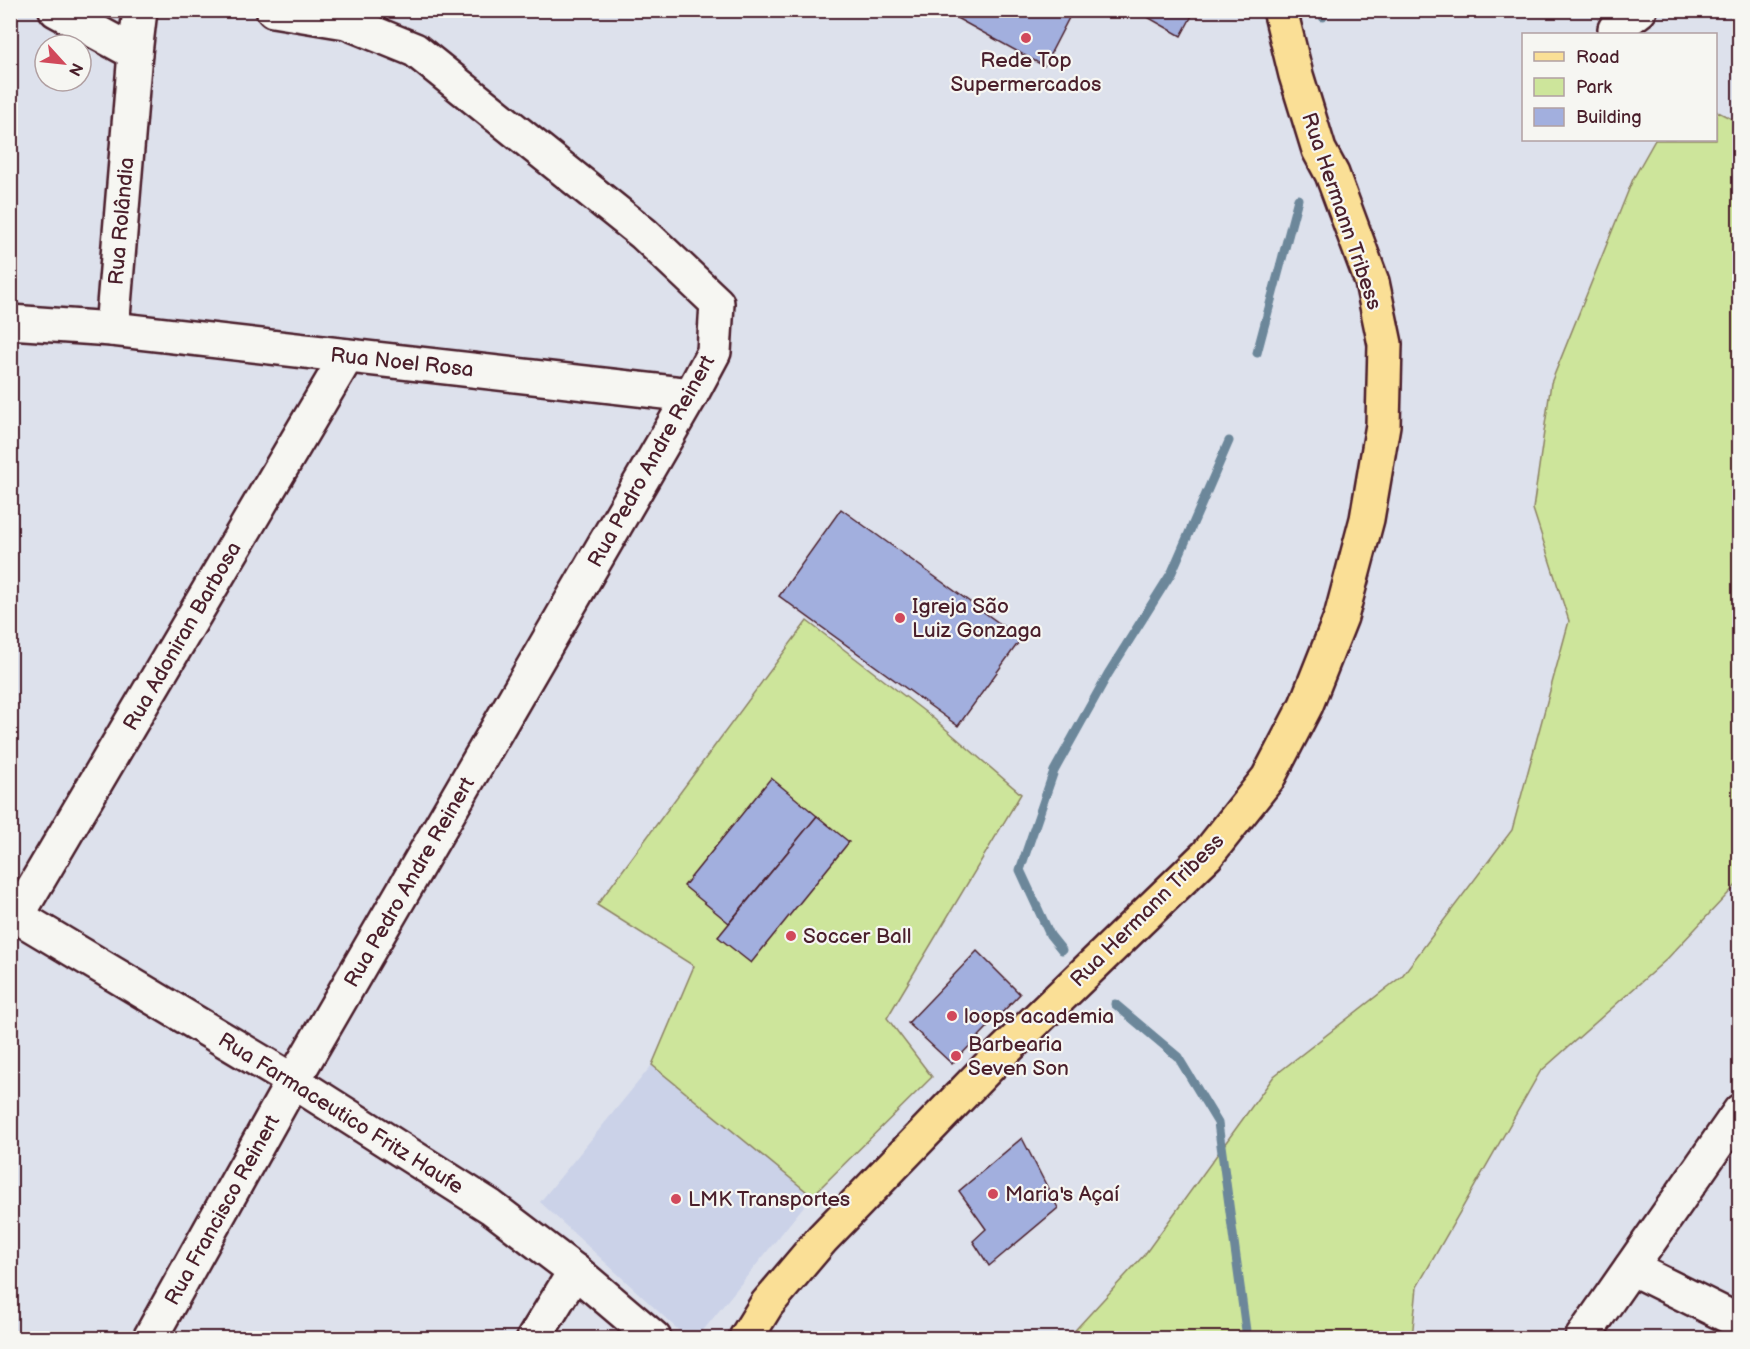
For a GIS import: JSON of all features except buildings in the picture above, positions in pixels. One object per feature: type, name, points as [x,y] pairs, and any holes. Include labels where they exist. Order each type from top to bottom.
[{"type":"main road","name":"Rua Hermann Tribess","points":[[746,1338],[767,1304],[822,1239],[998,1057],[1207,855],[1268,778],[1310,694],[1341,617],[1367,519],[1383,425],[1385,344],[1372,282],[1332,174],[1319,150],[1296,75],[1280,10]]},
{"type":"street","points":[[56,10],[135,53]]},
{"type":"street","name":"Rua Rolândia","points":[[112,329],[140,10]]},
{"type":"street","name":"Rua Pedro Andre Reinert","points":[[273,10],[346,22],[415,50],[644,234],[717,303],[714,352],[691,395],[293,1081]]},
{"type":"street","points":[[10,322],[112,329]]},
{"type":"street","name":"Rua Noel Rosa","points":[[112,329],[691,395]]},
{"type":"street","name":"Rua Adoniran Barbosa","points":[[14,914],[347,356]]},
{"type":"street","name":"Rua Farmaceutico Fritz Haufe","points":[[14,914],[293,1081],[491,1207],[575,1271],[654,1338]]},
{"type":"street","name":"Rua Francisco Reinert","points":[[150,1338],[293,1081]]},
{"type":"street","points":[[1582,1338],[1740,1111]]},
{"type":"street","points":[[1631,1268],[1740,1322]]},
{"type":"street","points":[[534,1338],[575,1271]]},
{"type":"shaded area","name":"LMK Transportes","points":[[652,1065],[812,1196],[697,1338],[687,1338],[540,1202]]},
{"type":"green space","points":[[1717,112],[1740,123],[1739,882],[1667,959],[1540,1072],[1417,1287],[1412,1338],[1068,1338],[1145,1254],[1274,1076],[1402,976],[1512,830],[1569,621],[1533,509],[1551,383],[1633,179],[1654,141],[1717,141]]},
{"type":"green space","name":"Soccer Ball","points":[[807,621],[933,718],[1021,794],[887,1018],[932,1077],[812,1196],[652,1065],[694,966],[597,905]]},
{"type":"waterway","points":[[1323,10],[1323,17]]},
{"type":"waterway","points":[[1257,353],[1298,199]]},
{"type":"waterway","points":[[1062,950],[1050,935],[1020,870],[1054,771],[1108,674],[1172,572],[1229,441]]},
{"type":"waterway","points":[[1115,1004],[1178,1057],[1218,1123],[1247,1338]]},
{"type":"place","name":"Rede Top Supermercados","points":[[1026,38]]},
{"type":"place","name":"Igreja São Luiz Gonzaga","points":[[900,618]]},
{"type":"place","name":"Soccer Ball","points":[[791,936]]},
{"type":"place","name":"loops academia","points":[[952,1016]]},
{"type":"place","name":"Barbearia Seven Son","points":[[956,1056]]},
{"type":"place","name":"Maria's Açaí","points":[[993,1194]]},
{"type":"place","name":"LMK Transportes","points":[[676,1199]]}]
